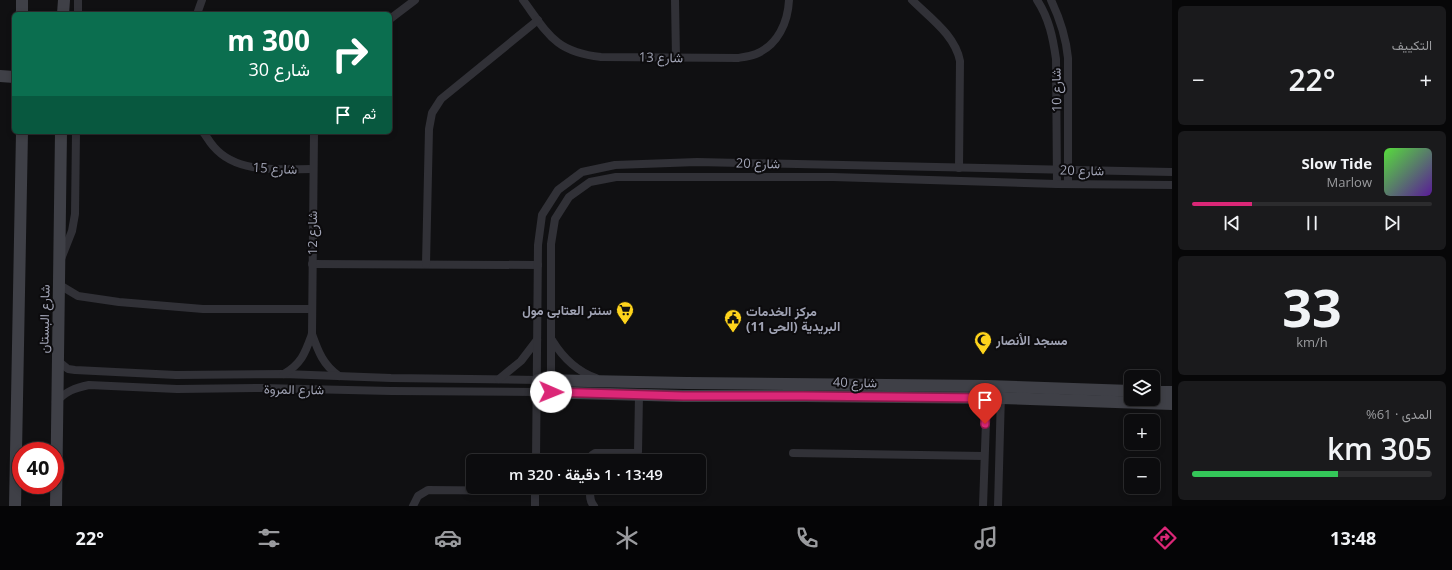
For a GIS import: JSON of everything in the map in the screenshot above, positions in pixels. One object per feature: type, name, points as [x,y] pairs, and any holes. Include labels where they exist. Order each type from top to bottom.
[{"type":"street","points":[[22,0],[22,12]]},
{"type":"street","points":[[63,12],[64,0]]},
{"type":"street","points":[[78,0],[78,12]]},
{"type":"street","points":[[198,12],[202,0]]},
{"type":"street","points":[[392,17],[415,0]]},
{"type":"street","name":"شارع 13","points":[[522,0],[549,36],[565,48],[583,55],[601,57],[676,58],[738,58],[757,54],[773,43],[784,26],[789,0]]},
{"type":"street","points":[[675,0],[676,58]]},
{"type":"street","points":[[912,0],[954,42],[958,51],[960,61],[956,168],[952,180]]},
{"type":"street","name":"شارع 10","points":[[1037,0],[1048,22],[1054,41],[1056,59],[1057,184]]},
{"type":"street","name":"شارع 10","points":[[1052,0],[1066,41],[1068,58],[1068,184]]},
{"type":"street","points":[[426,264],[429,129],[432,113],[441,99],[538,20]]},
{"type":"street","points":[[0,76],[12,77]]},
{"type":"street","name":"شارع البستان","points":[[15,506],[22,134]]},
{"type":"street","name":"شارع البستان","points":[[56,506],[56,402],[61,134]]},
{"type":"street","points":[[59,263],[72,231],[75,214],[76,134]]},
{"type":"street","name":"شارع 15","points":[[204,134],[214,148],[233,162],[255,168],[312,169]]},
{"type":"street","name":"شارع 12","points":[[314,134],[312,169],[312,334],[320,356],[325,364],[340,376]]},
{"type":"street","name":"شارع 20","points":[[536,454],[538,386],[538,245],[542,215],[558,190],[582,172],[615,165],[698,162],[1172,172]]},
{"type":"street","name":"شارع 20","points":[[551,386],[551,244],[555,219],[569,197],[590,182],[616,177],[825,177],[1057,184],[1172,185]]},
{"type":"street","points":[[312,264],[538,265]]},
{"type":"street","points":[[58,284],[78,296],[119,302],[204,309],[312,309]]},
{"type":"street","name":"شارع 12","points":[[284,374],[294,368],[302,360],[312,334]]},
{"type":"street","points":[[499,379],[521,361],[538,339]]},
{"type":"street","points":[[551,339],[560,354],[572,366],[587,375],[603,381]]},
{"type":"street","name":"شارع المروة","points":[[57,360],[68,369],[75,370],[176,375],[284,374],[499,379],[538,386]]},
{"type":"street","name":"شارع 40","points":[[538,386],[603,381],[987,386],[1001,392],[1172,404]]},
{"type":"street","name":"شارع المروة","points":[[56,402],[65,393],[76,387],[89,385],[177,389],[262,388],[390,391],[538,386]]},
{"type":"street","name":"شارع 40","points":[[551,386],[639,395],[683,396],[986,398],[1001,392],[1124,391]]},
{"type":"street","points":[[983,506],[987,386]]},
{"type":"street","points":[[998,506],[1001,392]]},
{"type":"street","points":[[1160,392],[1172,392]]},
{"type":"street","points":[[594,454],[638,452],[639,395]]},
{"type":"street","points":[[985,424],[993,420],[1000,424]]},
{"type":"street","points":[[794,453],[984,456]]},
{"type":"street","points":[[413,506],[418,496],[428,490],[466,490]]},
{"type":"street","points":[[535,494],[535,506]]},
{"type":"street","points":[[590,494],[592,504],[594,506]]},
{"type":"place","name":"سنتر العتابى مول","points":[[625,325]]},
{"type":"place","name":"مركز الخدمات البريدية (الحى 11)","points":[[733,333]]},
{"type":"place","name":"مسجد الأنصار","points":[[983,355]]},
{"type":"route","points":[[551,392],[683,396],[986,398],[985,424]]}]
